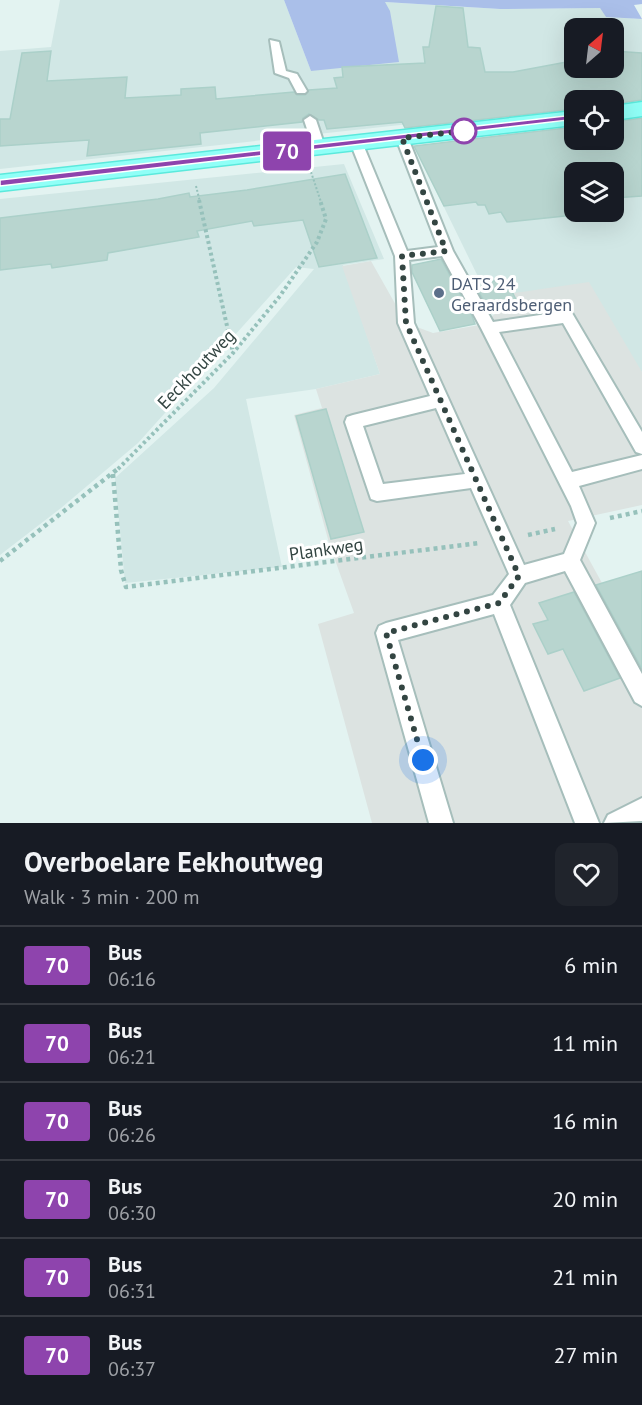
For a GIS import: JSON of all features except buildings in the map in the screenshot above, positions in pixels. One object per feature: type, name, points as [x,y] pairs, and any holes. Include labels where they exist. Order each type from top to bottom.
[{"type":"main road","points":[[624,112],[642,110]]},
{"type":"main road","points":[[0,183],[564,119]]},
{"type":"lane","points":[[274,42],[281,73],[294,76],[301,91]]},
{"type":"lane","points":[[310,120],[311,148]]},
{"type":"lane","points":[[402,138],[446,251],[489,327],[568,481],[586,522],[570,561]]},
{"type":"lane","points":[[356,142],[402,256],[406,323],[519,576]]},
{"type":"lane","points":[[402,256],[446,251]]},
{"type":"lane","points":[[489,327],[567,317],[642,447]]},
{"type":"lane","points":[[440,399],[352,422],[377,494],[476,480]]},
{"type":"lane","points":[[568,481],[642,462]]},
{"type":"lane","points":[[441,823],[386,633],[499,603],[519,576],[570,561]]},
{"type":"lane","points":[[570,561],[642,695]]},
{"type":"lane","points":[[499,603],[587,823]]},
{"type":"lane","points":[[616,823],[642,809]]},
{"type":"path","name":"Eeckhoutweg","points":[[0,561],[113,474],[233,353],[306,260],[326,219],[311,148]]},
{"type":"path","points":[[190,162],[233,353]]},
{"type":"path","name":"Plankweg","points":[[113,474],[121,570],[126,587],[502,540],[642,511]]},
{"type":"shaded area","points":[[60,0],[284,0],[311,71],[384,2],[500,9],[600,8],[606,17],[624,18],[642,19],[642,99],[624,101],[624,90],[564,90],[564,107],[0,169],[0,51],[51,47]]},
{"type":"shaded area","points":[[284,0],[642,0],[642,4],[634,5],[642,19],[606,17],[600,8],[500,9],[385,2],[390,11],[399,62],[311,71]]},
{"type":"shaded area","points":[[642,126],[642,372],[488,297],[419,156],[564,136],[564,150],[624,150],[624,129]]},
{"type":"shaded area","points":[[344,164],[384,259],[343,265],[380,374],[316,389],[246,399],[282,567],[125,583],[115,478],[214,388],[314,269],[296,267],[138,443],[61,508],[0,555],[0,199]]},
{"type":"shaded area","points":[[371,261],[406,323],[433,333],[480,325],[499,311],[488,297],[589,282],[642,372],[642,505],[568,521],[642,656],[642,823],[372,823],[318,624],[354,613],[329,543],[294,415],[322,408],[316,389],[380,374],[342,266]]},
{"type":"bus line","name":"70","points":[[0,183],[564,119]]},
{"type":"place","name":"DATS 24 Geraardsbergen","points":[[439,293]]},
{"type":"route","points":[[423,760],[386,633],[499,603],[519,576],[406,323],[402,256],[446,251],[402,138],[464,131]]}]
